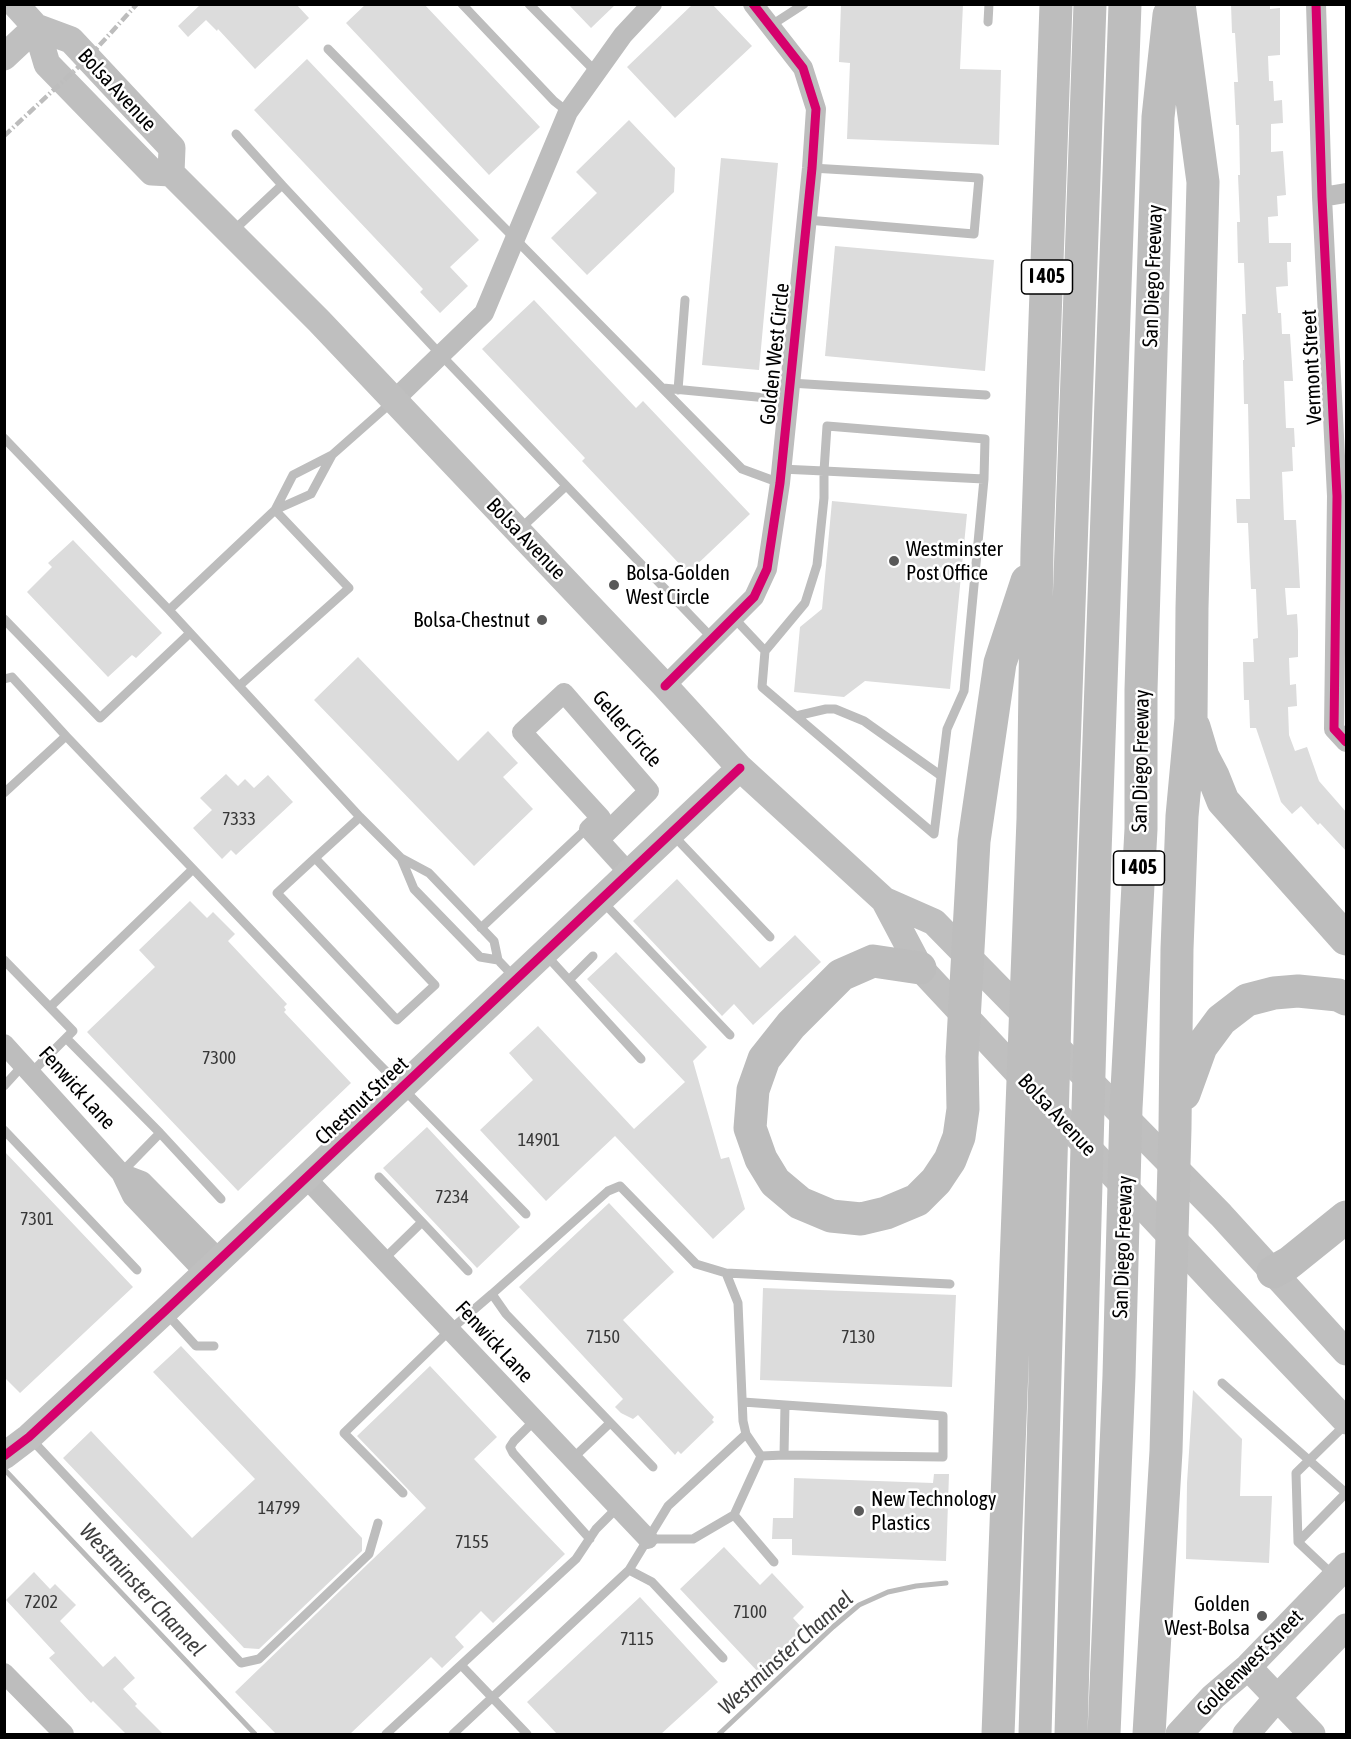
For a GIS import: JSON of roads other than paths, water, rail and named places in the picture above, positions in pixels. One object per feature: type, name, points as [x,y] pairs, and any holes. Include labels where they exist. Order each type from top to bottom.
[{"type":"highway","name":"I 405","points":[[998,1734],[1033,819],[1037,550],[1056,4]]},
{"type":"highway","points":[[1035,1734],[1056,979],[1090,4]]},
{"type":"highway","points":[[1071,1734],[1095,875],[1125,4]]},
{"type":"highway","name":"San Diego Freeway","points":[[1104,1733],[1119,1376],[1126,1108],[1141,829],[1141,690],[1158,117],[1170,4]]},
{"type":"highway","points":[[1149,1734],[1166,1451],[1175,1128],[1176,950],[1182,816],[1191,719],[1203,182],[1179,4]]},
{"type":"highway","points":[[920,968],[873,961],[842,975],[791,1025],[764,1059],[753,1090],[750,1128],[761,1159],[775,1182],[800,1203],[831,1216],[861,1219],[886,1214],[917,1200],[936,1182],[950,1160],[959,1137],[963,1109],[962,1057],[974,841],[1000,663],[1037,550]]},
{"type":"highway","points":[[1033,819],[1052,766],[1068,680]]},
{"type":"highway","points":[[1191,719],[1203,757],[1223,801],[1347,939]]},
{"type":"highway","points":[[1175,1128],[1188,1078],[1201,1047],[1216,1026],[1235,1008],[1247,1000],[1274,993],[1298,991],[1347,999]]},
{"type":"highway","points":[[1273,1272],[1289,1263],[1347,1217]]},
{"type":"highway","points":[[1077,1507],[1104,1733]]},
{"type":"main road","name":"Bolsa Avenue","points":[[15,4],[36,27],[47,64],[152,172],[171,173],[394,400],[740,768],[884,900],[920,968],[1347,1422]]},
{"type":"main road","points":[[4,57],[36,27]]},
{"type":"main road","name":"Chestnut Street","points":[[12,1447],[165,1311],[402,1088],[507,970],[544,953],[740,768]]},
{"type":"main road","name":"Bolsa Avenue","points":[[884,900],[934,921],[1221,1215],[1347,1352]]},
{"type":"main road","name":"Goldenwest Street","points":[[1181,1732],[1341,1572]]},
{"type":"main road","name":"Goldenwest Street","points":[[1246,1734],[1278,1697],[1347,1627]]},
{"type":"main road","points":[[1248,1666],[1312,1734]]},
{"type":"street","points":[[394,400],[484,313],[568,112],[623,35],[652,4]]},
{"type":"street","name":"Golden West Circle","points":[[665,686],[754,597],[767,569],[780,476],[807,220],[816,109],[803,68],[753,4]]},
{"type":"street","name":"Vermont Street","points":[[1316,4],[1322,197],[1341,508],[1340,736]]},
{"type":"street","points":[[1322,197],[1347,193]]},
{"type":"street","name":"Geller Circle","points":[[564,693],[649,791],[594,835],[601,818],[522,732],[564,693]]},
{"type":"street","points":[[594,835],[629,873]]},
{"type":"street","name":"Fenwick Lane","points":[[4,1044],[121,1173],[142,1181],[212,1266]]},
{"type":"street","name":"Fenwick Lane","points":[[306,1178],[648,1539]]},
{"type":"street","points":[[4,1673],[64,1734]]},
{"type":"lane","points":[[462,4],[554,101],[568,112]]},
{"type":"lane","points":[[529,4],[596,72]]},
{"type":"lane","points":[[770,26],[804,4]]},
{"type":"lane","points":[[988,4],[988,22]]},
{"type":"lane","points":[[328,49],[742,469],[780,476],[824,471],[984,479]]},
{"type":"lane","points":[[236,134],[441,354],[713,639]]},
{"type":"lane","points":[[807,220],[974,234],[979,178],[812,168]]},
{"type":"lane","points":[[231,233],[282,185]]},
{"type":"lane","points":[[678,390],[685,300]]},
{"type":"lane","points":[[663,388],[986,395]]},
{"type":"lane","points":[[275,510],[293,475],[332,455],[394,400]]},
{"type":"lane","points":[[827,426],[985,439],[984,479],[964,691],[947,729],[934,834],[762,687],[765,651],[805,603],[817,565],[824,498],[827,426]]},
{"type":"lane","points":[[4,438],[169,610],[360,817],[401,858],[429,873],[494,941],[507,970]]},
{"type":"lane","points":[[169,610],[275,510],[311,494],[332,455]]},
{"type":"lane","points":[[518,531],[566,486]]},
{"type":"lane","points":[[239,686],[349,588],[275,510]]},
{"type":"lane","points":[[735,618],[765,651]]},
{"type":"lane","points":[[4,619],[100,718],[190,633]]},
{"type":"lane","points":[[4,679],[12,678],[402,1088],[526,1214]]},
{"type":"lane","points":[[796,716],[826,708],[835,709],[864,721],[940,775]]},
{"type":"lane","points":[[4,793],[66,736]]},
{"type":"lane","points":[[315,858],[435,985],[397,1020],[277,893],[315,858],[360,817]]},
{"type":"lane","points":[[481,928],[583,832],[594,835]]},
{"type":"lane","points":[[671,833],[770,937]]},
{"type":"lane","points":[[401,858],[414,889],[480,957],[507,970]]},
{"type":"lane","points":[[50,1007],[193,869]]},
{"type":"lane","points":[[600,900],[730,1035]]},
{"type":"lane","points":[[544,953],[641,1059]]},
{"type":"lane","points":[[569,980],[593,956]]},
{"type":"lane","points":[[4,960],[73,1031],[4,1086]]},
{"type":"lane","points":[[66,1038],[160,1132],[221,1199]]},
{"type":"lane","points":[[4,1130],[137,1270]]},
{"type":"lane","points":[[121,1173],[160,1132]]},
{"type":"lane","points":[[379,1177],[468,1271]]},
{"type":"lane","points":[[403,1493],[344,1433],[450,1330],[608,1191],[620,1186],[696,1263],[726,1273],[950,1284]]},
{"type":"lane","points":[[383,1260],[422,1222]]},
{"type":"lane","points":[[726,1273],[738,1303],[746,1434],[761,1456]]},
{"type":"lane","points":[[492,1294],[506,1314],[653,1467]]},
{"type":"lane","points":[[165,1311],[196,1346],[214,1346]]},
{"type":"lane","points":[[1222,1383],[1346,1493],[1298,1542]]},
{"type":"lane","points":[[743,1402],[943,1416],[943,1457],[761,1456]]},
{"type":"lane","points":[[784,1405],[784,1455]]},
{"type":"lane","points":[[535,1420],[510,1447],[590,1539]]},
{"type":"lane","points":[[1298,1542],[1296,1473],[1347,1422]]},
{"type":"lane","points":[[572,1459],[610,1423]]},
{"type":"lane","points":[[453,1734],[629,1570],[668,1506],[746,1434]]},
{"type":"lane","points":[[12,1447],[241,1663],[259,1659],[369,1554],[378,1522]]},
{"type":"lane","points":[[648,1539],[693,1539],[734,1515],[761,1456]]},
{"type":"lane","points":[[386,1734],[576,1559],[618,1507]]},
{"type":"lane","points":[[734,1515],[774,1562]]},
{"type":"lane","points":[[1298,1542],[1341,1572]]},
{"type":"lane","points":[[629,1570],[652,1582],[723,1658]]},
{"type":"lane","points":[[461,1665],[526,1734]]},
{"type":"waterway","name":"Westminster Channel","points":[[4,1469],[255,1734]]},
{"type":"waterway","name":"Westminster Channel","points":[[719,1734],[859,1605],[888,1592],[946,1583]]},
{"type":"railway","points":[[4,136],[87,59],[137,4]]},
{"type":"place","name":"Westminster Post Office","points":[[894,561]]},
{"type":"place","name":"Bolsa-Golden West Circle","points":[[614,585]]},
{"type":"place","name":"Bolsa-Chestnut","points":[[542,620]]},
{"type":"place","name":"New Technology Plastics","points":[[859,1511]]},
{"type":"place","name":"Golden West-Bolsa","points":[[1262,1616]]}]
